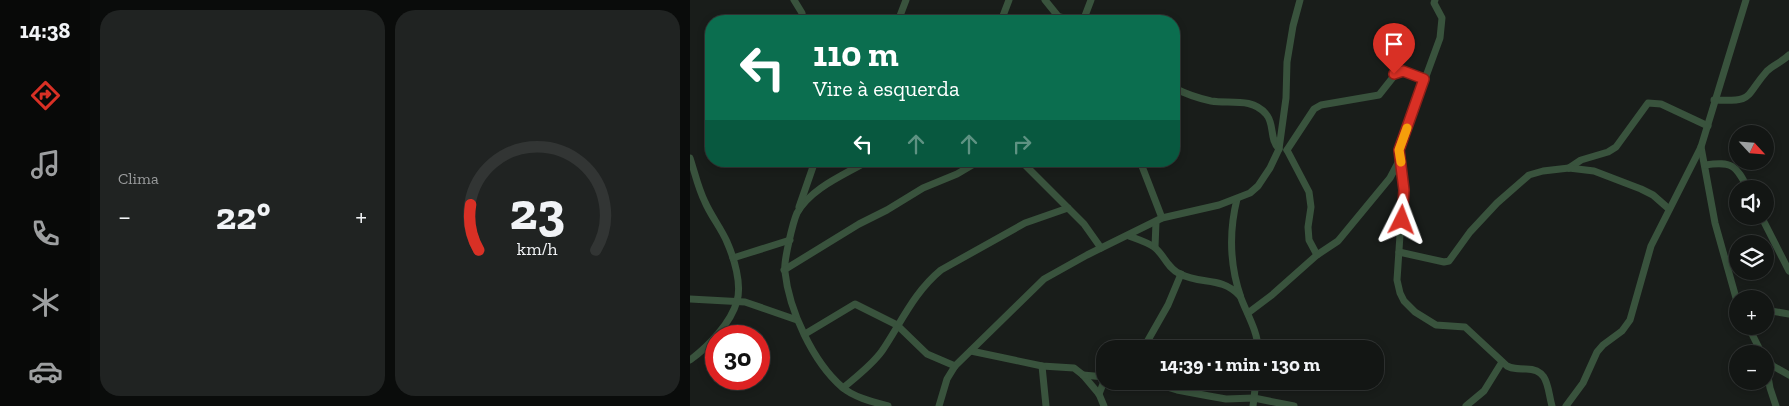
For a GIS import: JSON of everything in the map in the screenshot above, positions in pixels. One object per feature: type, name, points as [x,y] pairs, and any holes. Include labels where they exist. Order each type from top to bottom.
[{"type":"street","points":[[794,0],[802,15]]},
{"type":"street","points":[[900,15],[906,0]]},
{"type":"street","points":[[1003,15],[1009,0]]},
{"type":"street","points":[[1046,0],[1059,15]]},
{"type":"street","points":[[1085,15],[1091,0]]},
{"type":"street","points":[[938,406],[955,366],[1044,280],[1101,248],[1159,220],[1236,199],[1250,193],[1258,186],[1270,168],[1278,149],[1286,98],[1287,62],[1293,26],[1300,0]]},
{"type":"street","points":[[1435,0],[1434,3],[1442,18],[1440,38],[1424,79],[1415,110],[1401,140],[1399,150],[1404,190],[1397,280],[1400,293],[1404,302],[1415,312],[1436,325],[1466,327],[1502,362],[1513,369],[1537,370],[1542,373],[1546,379],[1552,406]]},
{"type":"street","points":[[1566,406],[1583,382],[1596,352],[1622,331],[1630,320],[1636,306],[1651,246],[1701,147],[1746,0]]},
{"type":"street","points":[[1714,100],[1745,99],[1753,92],[1770,69],[1781,63],[1789,55]]},
{"type":"street","points":[[1287,150],[1314,109],[1320,105],[1379,95],[1398,71],[1424,79]]},
{"type":"street","points":[[1180,91],[1193,97],[1256,105],[1266,113],[1271,121],[1274,143],[1278,149],[1287,150]]},
{"type":"street","points":[[1569,168],[1581,160],[1608,152],[1616,147],[1648,102],[1661,104],[1708,126]]},
{"type":"street","points":[[1701,147],[1715,223],[1734,290]]},
{"type":"street","points":[[1287,150],[1309,192],[1311,207],[1308,227],[1309,240],[1317,255]]},
{"type":"street","points":[[690,158],[704,201],[726,240],[733,258],[738,287],[737,301],[714,340],[690,360]]},
{"type":"street","points":[[1248,313],[1272,295],[1317,255],[1338,241],[1368,207],[1390,178],[1401,158]]},
{"type":"street","points":[[1705,164],[1726,163],[1734,166],[1743,180]]},
{"type":"street","points":[[813,167],[790,240],[784,270],[797,320],[818,358],[843,388],[874,403],[888,406]]},
{"type":"street","points":[[798,212],[820,189],[858,167]]},
{"type":"street","points":[[784,270],[859,224],[887,210],[923,188],[958,174],[969,167]]},
{"type":"street","points":[[1027,167],[1084,224],[1101,248]]},
{"type":"street","points":[[1142,167],[1159,220],[1155,247]]},
{"type":"street","points":[[1399,252],[1444,262],[1449,260],[1482,218],[1529,176],[1543,171],[1569,168],[1594,171],[1642,189],[1653,195],[1669,209]]},
{"type":"street","points":[[1236,199],[1231,236],[1234,265],[1241,296],[1256,340]]},
{"type":"street","points":[[843,388],[881,352],[897,325],[930,279],[941,270],[1025,224],[1068,208]]},
{"type":"street","points":[[1766,225],[1789,270]]},
{"type":"street","points":[[1129,236],[1155,247],[1168,266],[1180,274],[1222,283],[1232,287],[1241,296]]},
{"type":"street","points":[[733,258],[790,240]]},
{"type":"street","points":[[1148,340],[1168,305],[1180,274]]},
{"type":"street","points":[[690,299],[737,301],[768,309],[797,320]]},
{"type":"street","points":[[805,334],[855,304],[897,325],[926,354],[955,366]]},
{"type":"street","points":[[1774,312],[1789,314]]},
{"type":"street","points":[[971,351],[1042,366],[1074,368],[1083,375],[1099,394],[1104,406]]},
{"type":"street","points":[[1466,406],[1484,391],[1502,362]]},
{"type":"street","points":[[1042,366],[1046,406]]},
{"type":"street","points":[[1774,367],[1789,375]]},
{"type":"street","points":[[1083,375],[1096,377]]},
{"type":"street","points":[[1099,394],[1100,390]]},
{"type":"street","points":[[1177,390],[1226,398],[1254,398],[1294,406]]},
{"type":"street","points":[[1253,406],[1255,390]]},
{"type":"street","points":[[1771,390],[1776,406]]},
{"type":"slow traffic","points":[[1401,162],[1399,150],[1401,140],[1407,128]]},
{"type":"route","points":[[1394,74],[1398,71],[1403,71],[1424,79],[1415,110],[1401,140],[1399,150],[1404,190],[1402,220]]}]
